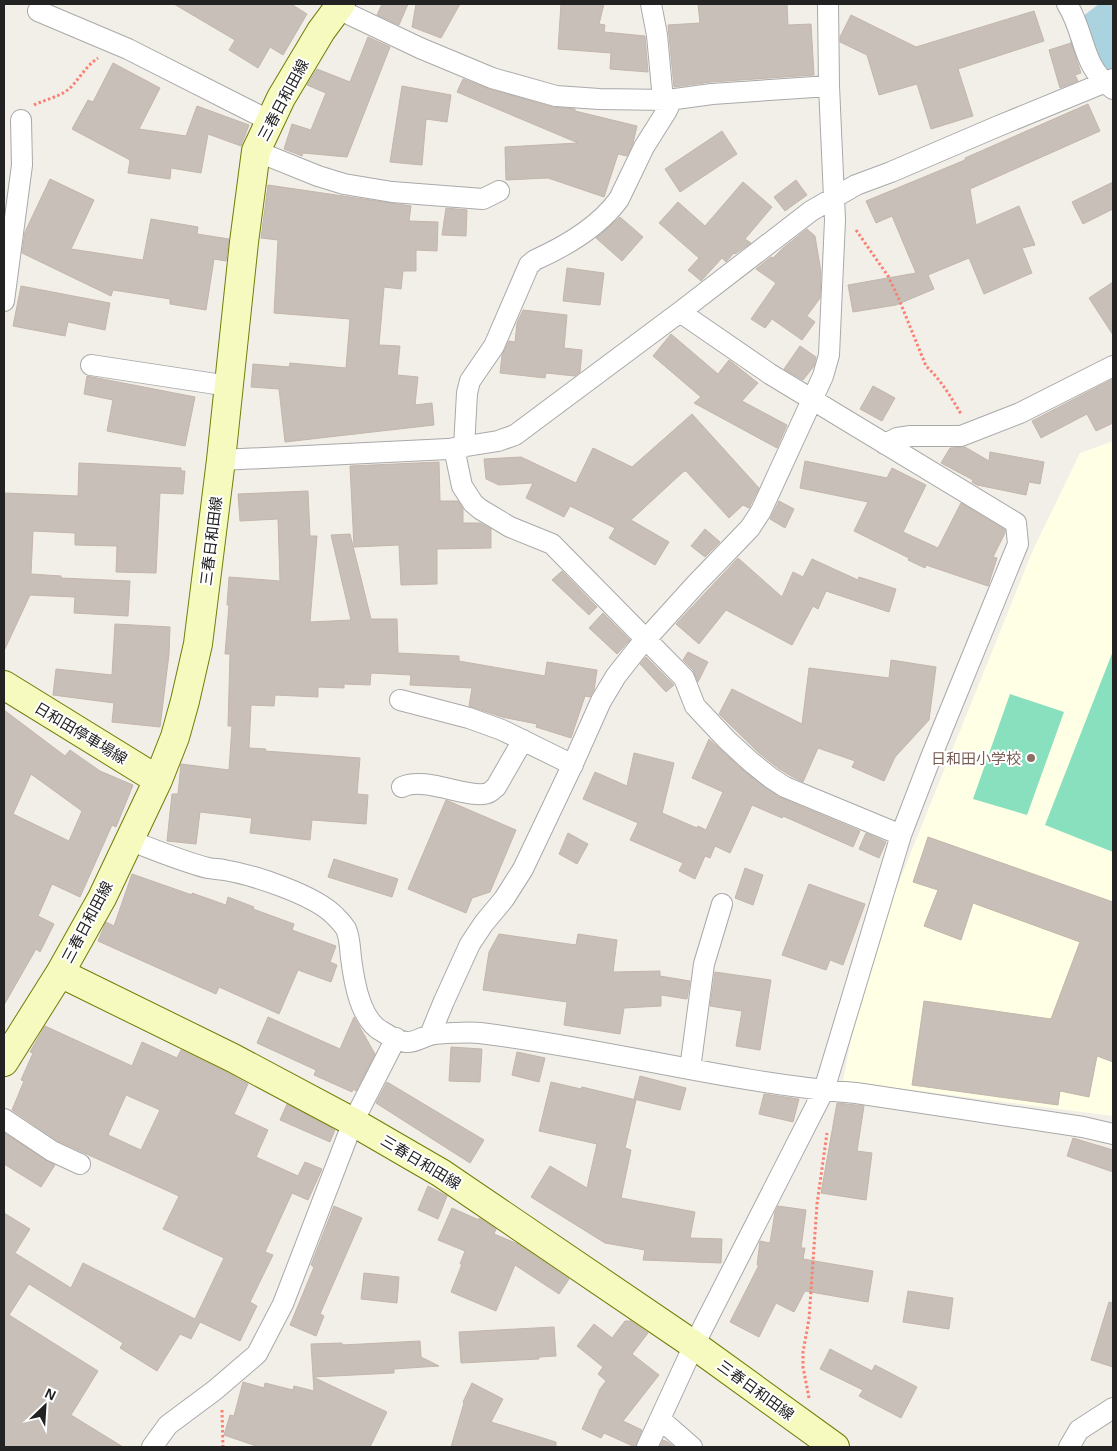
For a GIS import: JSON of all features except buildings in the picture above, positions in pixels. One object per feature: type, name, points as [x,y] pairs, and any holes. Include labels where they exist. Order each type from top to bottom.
[{"type":"main road","name":"三春日和田線","points":[[340,6],[321,31],[281,98],[256,151],[198,644],[175,737],[158,780],[102,898],[60,973],[233,1058],[353,1122],[465,1189],[694,1345],[835,1447]]},
{"type":"main road","name":"日和田停車場線","points":[[4,685],[158,780]]},
{"type":"main road","points":[[4,1062],[60,973]]},
{"type":"street","points":[[652,4],[666,100],[669,106],[644,147],[614,206],[584,233],[529,265],[494,346],[470,381],[459,447],[462,486],[480,509],[510,528],[552,544],[684,678],[696,706],[727,740],[771,778],[785,787],[901,835]]},
{"type":"street","points":[[430,1035],[470,944],[504,899],[522,868],[573,765],[601,702],[616,676],[638,648],[750,528],[761,512],[823,376],[829,355],[835,220],[829,86],[828,4]]},
{"type":"street","points":[[221,460],[459,447],[498,441],[514,435],[680,312],[801,217],[856,184],[891,172],[996,127],[1110,84],[1091,66],[1074,15],[1067,4]]},
{"type":"street","points":[[340,6],[420,48],[492,78],[556,96],[666,100],[712,94],[829,86]]},
{"type":"street","points":[[38,11],[119,46],[270,122]]},
{"type":"street","points":[[4,300],[7,248],[22,165],[15,122]]},
{"type":"street","points":[[256,151],[318,176],[344,184],[392,192],[483,199],[498,191]]},
{"type":"street","points":[[647,1447],[694,1345],[824,1090],[901,835],[1018,544],[1016,523],[812,401],[680,312]]},
{"type":"street","points":[[91,365],[229,386]]},
{"type":"street","points":[[885,444],[897,438],[911,436],[961,436],[1020,413],[1113,366]]},
{"type":"street","points":[[400,700],[469,718],[502,730],[573,765]]},
{"type":"street","points":[[402,787],[409,784],[438,786],[467,793],[484,794],[490,792],[496,787],[523,740]]},
{"type":"street","points":[[129,840],[160,853],[209,868],[226,870],[290,890],[308,897],[328,909],[347,931],[354,977],[359,998],[367,1016],[372,1024],[382,1032],[405,1042],[430,1035],[478,1033],[531,1040],[690,1069],[824,1090],[1083,1126],[1113,1134]]},
{"type":"street","points":[[690,1069],[704,964],[722,904]]},
{"type":"street","points":[[152,1447],[168,1425],[216,1390],[257,1354],[282,1304],[353,1122],[396,1038]]},
{"type":"street","points":[[4,1119],[52,1151],[80,1164]]},
{"type":"street","points":[[1069,1447],[1079,1430],[1113,1408]]},
{"type":"street","points":[[660,1419],[692,1447]]},
{"type":"path","points":[[15,122],[26,109],[62,94],[72,86],[90,64],[100,57],[112,54],[119,46]]},
{"type":"path","points":[[835,220],[842,220],[854,227],[883,269],[898,297],[926,366],[950,394],[972,432]]},
{"type":"path","points":[[804,1425],[811,1416],[812,1408],[803,1367],[803,1352],[810,1304],[817,1204],[828,1128]]},
{"type":"path","points":[[216,1390],[221,1395],[223,1447]]},
{"type":"shaded area","name":"日和田小学校","points":[[1113,441],[1113,1116],[843,1081],[865,966],[1033,550],[1080,453]]},
{"type":"green space","points":[[1113,651],[1113,852],[1045,825]]},
{"type":"green space","points":[[1010,694],[1064,712],[1027,815],[973,799]]},
{"type":"waterway","points":[[1113,19],[1091,36],[1091,41],[1113,71]]},
{"type":"place","name":"日和田小学校","points":[[1031,758]]}]
